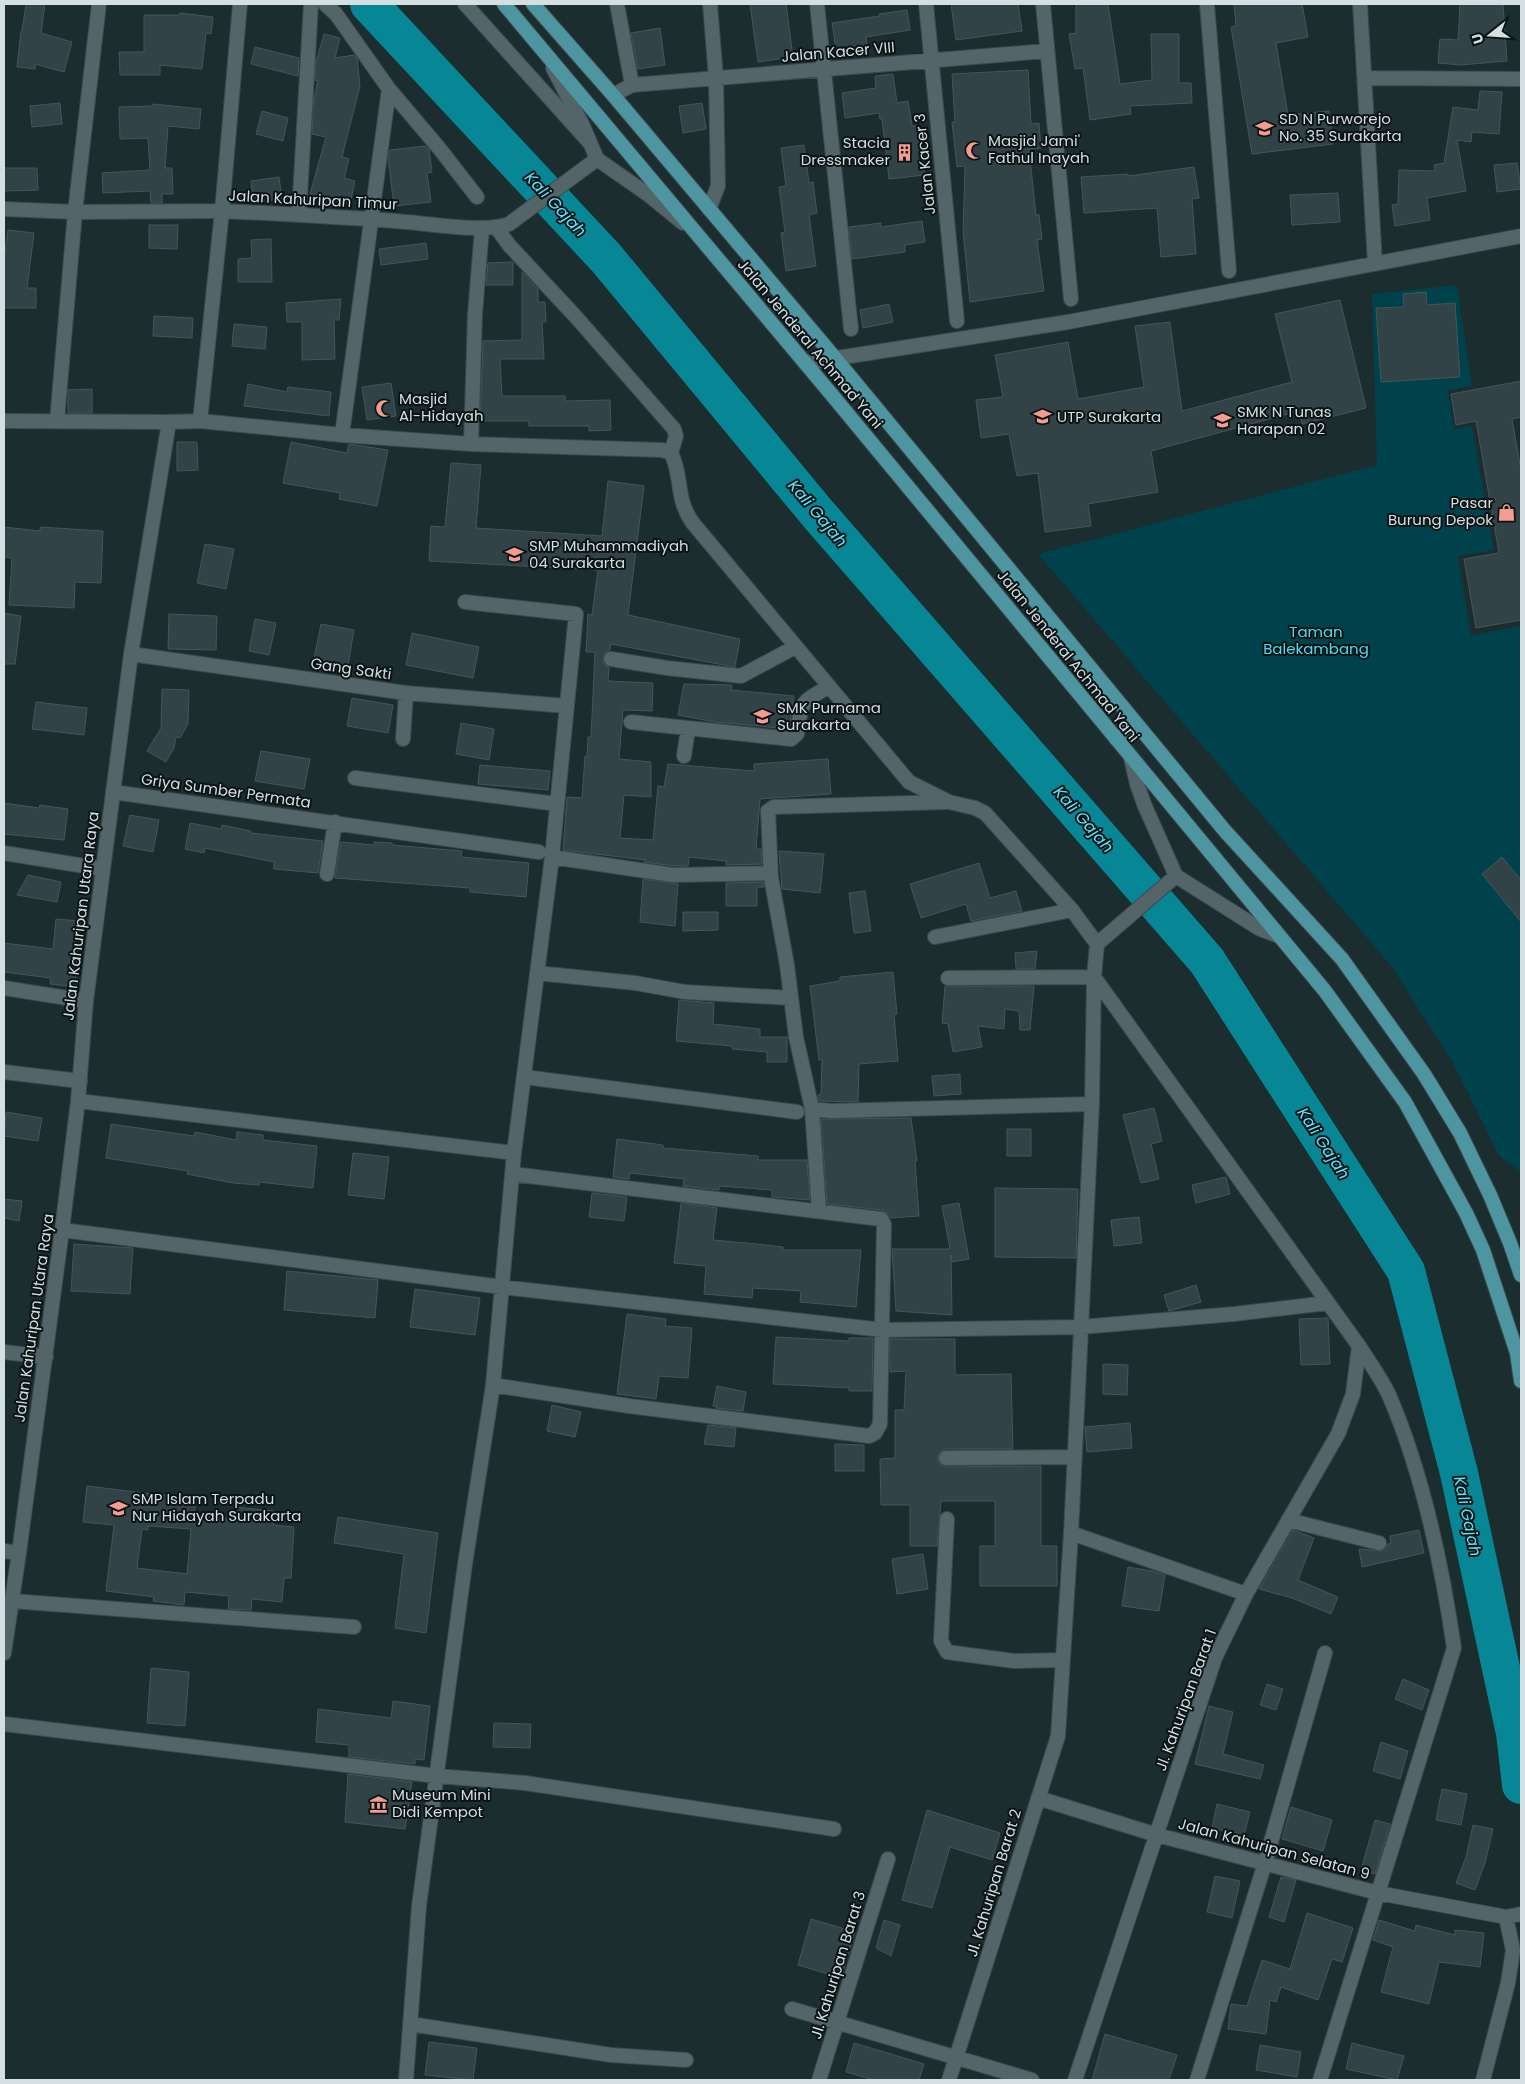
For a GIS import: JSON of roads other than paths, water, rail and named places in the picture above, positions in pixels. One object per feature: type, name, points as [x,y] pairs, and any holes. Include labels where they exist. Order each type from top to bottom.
[{"type":"main road","name":"Jalan Jenderal Achmad Yani","points":[[504,4],[805,363],[1325,991],[1405,1102],[1462,1205],[1483,1250],[1517,1353],[1521,1381]]},
{"type":"main road","name":"Jalan Jenderal Achmad Yani","points":[[533,4],[835,358],[1225,830],[1342,959],[1424,1074],[1460,1133],[1493,1203],[1521,1275]]},
{"type":"main road","points":[[1116,739],[1136,722]]},
{"type":"street","points":[[57,421],[75,212],[99,4]]},
{"type":"street","points":[[200,421],[222,211],[240,4]]},
{"type":"street","points":[[299,214],[311,4]]},
{"type":"street","points":[[325,4],[336,14],[389,89],[439,148],[476,198]]},
{"type":"street","points":[[465,4],[589,143]]},
{"type":"street","points":[[613,96],[632,85],[618,4]]},
{"type":"street","points":[[708,208],[718,186],[716,78],[710,4]]},
{"type":"street","points":[[817,4],[851,329]]},
{"type":"street","name":"Jalan Kacer 3","points":[[926,4],[957,321]]},
{"type":"street","points":[[1043,4],[1071,299]]},
{"type":"street","points":[[1207,4],[1229,271]]},
{"type":"street","points":[[1360,4],[1375,264]]},
{"type":"street","points":[[544,51],[574,106],[597,159],[650,196],[699,236]]},
{"type":"street","name":"Jalan Kacer VIII","points":[[632,85],[1047,51]]},
{"type":"street","points":[[1364,78],[1521,79]]},
{"type":"street","points":[[342,435],[389,89]]},
{"type":"street","points":[[471,444],[475,314],[496,226],[568,181],[597,159]]},
{"type":"street","name":"Jalan Kahuripan Timur","points":[[4,210],[75,212],[222,211],[496,226]]},
{"type":"street","points":[[496,226],[508,246],[576,317],[674,429],[676,436],[671,454]]},
{"type":"street","points":[[805,363],[1068,322],[1521,236]]},
{"type":"street","points":[[4,421],[200,421],[342,435],[471,444],[662,450],[671,454],[675,461],[681,502],[686,513],[828,687],[909,782],[949,802],[975,808],[985,813],[1072,910],[1097,944],[1170,880]]},
{"type":"street","name":"Jalan Kahuripan Utara Raya","points":[[4,1653],[20,1553],[46,1356],[78,1101],[86,1001],[131,654],[170,422]]},
{"type":"street","points":[[406,2080],[418,1906],[465,1564],[493,1385],[514,1153],[537,973],[546,854],[557,804],[576,614],[465,602]]},
{"type":"street","points":[[611,659],[667,668],[741,676],[795,647]]},
{"type":"street","name":"Gang Sakti","points":[[131,654],[406,693],[567,706]]},
{"type":"street","points":[[631,722],[791,739],[797,734],[802,706],[805,700],[828,687]]},
{"type":"street","points":[[403,739],[406,693]]},
{"type":"street","points":[[684,756],[688,729]]},
{"type":"street","points":[[1131,758],[1137,784],[1170,880],[1260,929],[1279,936]]},
{"type":"street","points":[[355,778],[557,804]]},
{"type":"street","name":"Griya Sumber Permata","points":[[113,792],[335,822],[673,875],[771,873]]},
{"type":"street","points":[[819,1210],[812,1109],[796,1037],[771,873],[768,811],[774,807],[949,802]]},
{"type":"street","points":[[327,874],[335,822]]},
{"type":"street","points":[[4,854],[103,869]]},
{"type":"street","points":[[935,937],[1072,910]]},
{"type":"street","name":"Jl. Kahuripan Barat 2","points":[[949,2080],[1058,1736],[1071,1533],[1092,1104],[1094,977],[1097,944]]},
{"type":"street","points":[[537,973],[635,984],[685,992],[791,998]]},
{"type":"street","points":[[948,978],[1094,977],[1359,1346],[1388,1394],[1419,1480],[1447,1600],[1454,1648],[1320,2080]]},
{"type":"street","points":[[4,988],[86,1001]]},
{"type":"street","points":[[4,1072],[80,1081]]},
{"type":"street","points":[[524,1077],[797,1112]]},
{"type":"street","points":[[78,1101],[514,1153]]},
{"type":"street","points":[[812,1109],[831,1111],[1092,1104]]},
{"type":"street","points":[[493,1385],[629,1406],[869,1436],[875,1433],[880,1424],[884,1224],[881,1219],[512,1174]]},
{"type":"street","points":[[62,1230],[502,1286],[883,1330],[1081,1327],[1234,1314],[1328,1303]]},
{"type":"street","name":"Jl. Kahuripan Barat 1","points":[[1075,2080],[1215,1658],[1246,1594],[1329,1452],[1349,1409],[1356,1379],[1359,1346]]},
{"type":"street","points":[[4,1352],[46,1356]]},
{"type":"street","points":[[946,1458],[1074,1457]]},
{"type":"street","points":[[948,1519],[941,1642],[947,1652],[1062,1666]]},
{"type":"street","points":[[1288,1520],[1379,1543]]},
{"type":"street","points":[[1071,1533],[1246,1594]]},
{"type":"street","points":[[4,1551],[20,1553]]},
{"type":"street","points":[[12,1601],[354,1627]]},
{"type":"street","points":[[1197,2080],[1265,1863],[1325,1653]]},
{"type":"street","points":[[4,1724],[437,1776],[525,1783],[834,1829]]},
{"type":"street","name":"Jalan Kahuripan Selatan 9","points":[[1038,1798],[1156,1835],[1378,1893],[1513,1916]]},
{"type":"street","name":"Jl. Kahuripan Barat 3","points":[[819,2080],[888,1859]]},
{"type":"street","points":[[1483,2080],[1509,1975],[1513,1916]]},
{"type":"street","points":[[792,2010],[1032,2080]]},
{"type":"street","points":[[410,2024],[611,2055],[686,2060]]},
{"type":"waterway","name":"Kali Gajah","points":[[369,4],[606,258],[818,514],[1207,961],[1406,1271],[1459,1473],[1515,1733],[1521,1785]]},
{"type":"place","name":"SD N Purworejo No. 35 Surakarta","points":[[1265,128]]},
{"type":"place","name":"Masjid Jami' Fathul Inayah","points":[[974,150]]},
{"type":"place","name":"Stacia Dressmaker","points":[[904,152]]},
{"type":"place","name":"Masjid Al-Hidayah","points":[[385,408]]},
{"type":"place","name":"UTP Surakarta","points":[[1043,417]]},
{"type":"place","name":"SMK N Tunas Harapan 02","points":[[1223,421]]},
{"type":"place","name":"Pasar Burung Depok","points":[[1507,512]]},
{"type":"place","name":"SMP Muhammadiyah 04 Surakarta","points":[[515,555]]},
{"type":"place","name":"SMK Purnama Surakarta","points":[[763,717]]},
{"type":"place","name":"SMP Islam Terpadu Nur Hidayah Surakarta","points":[[118,1508]]},
{"type":"place","name":"Museum Mini Didi Kempot","points":[[378,1804]]},
{"type":"park label","name":"Taman Balekambang","points":[[1316,640]]}]
